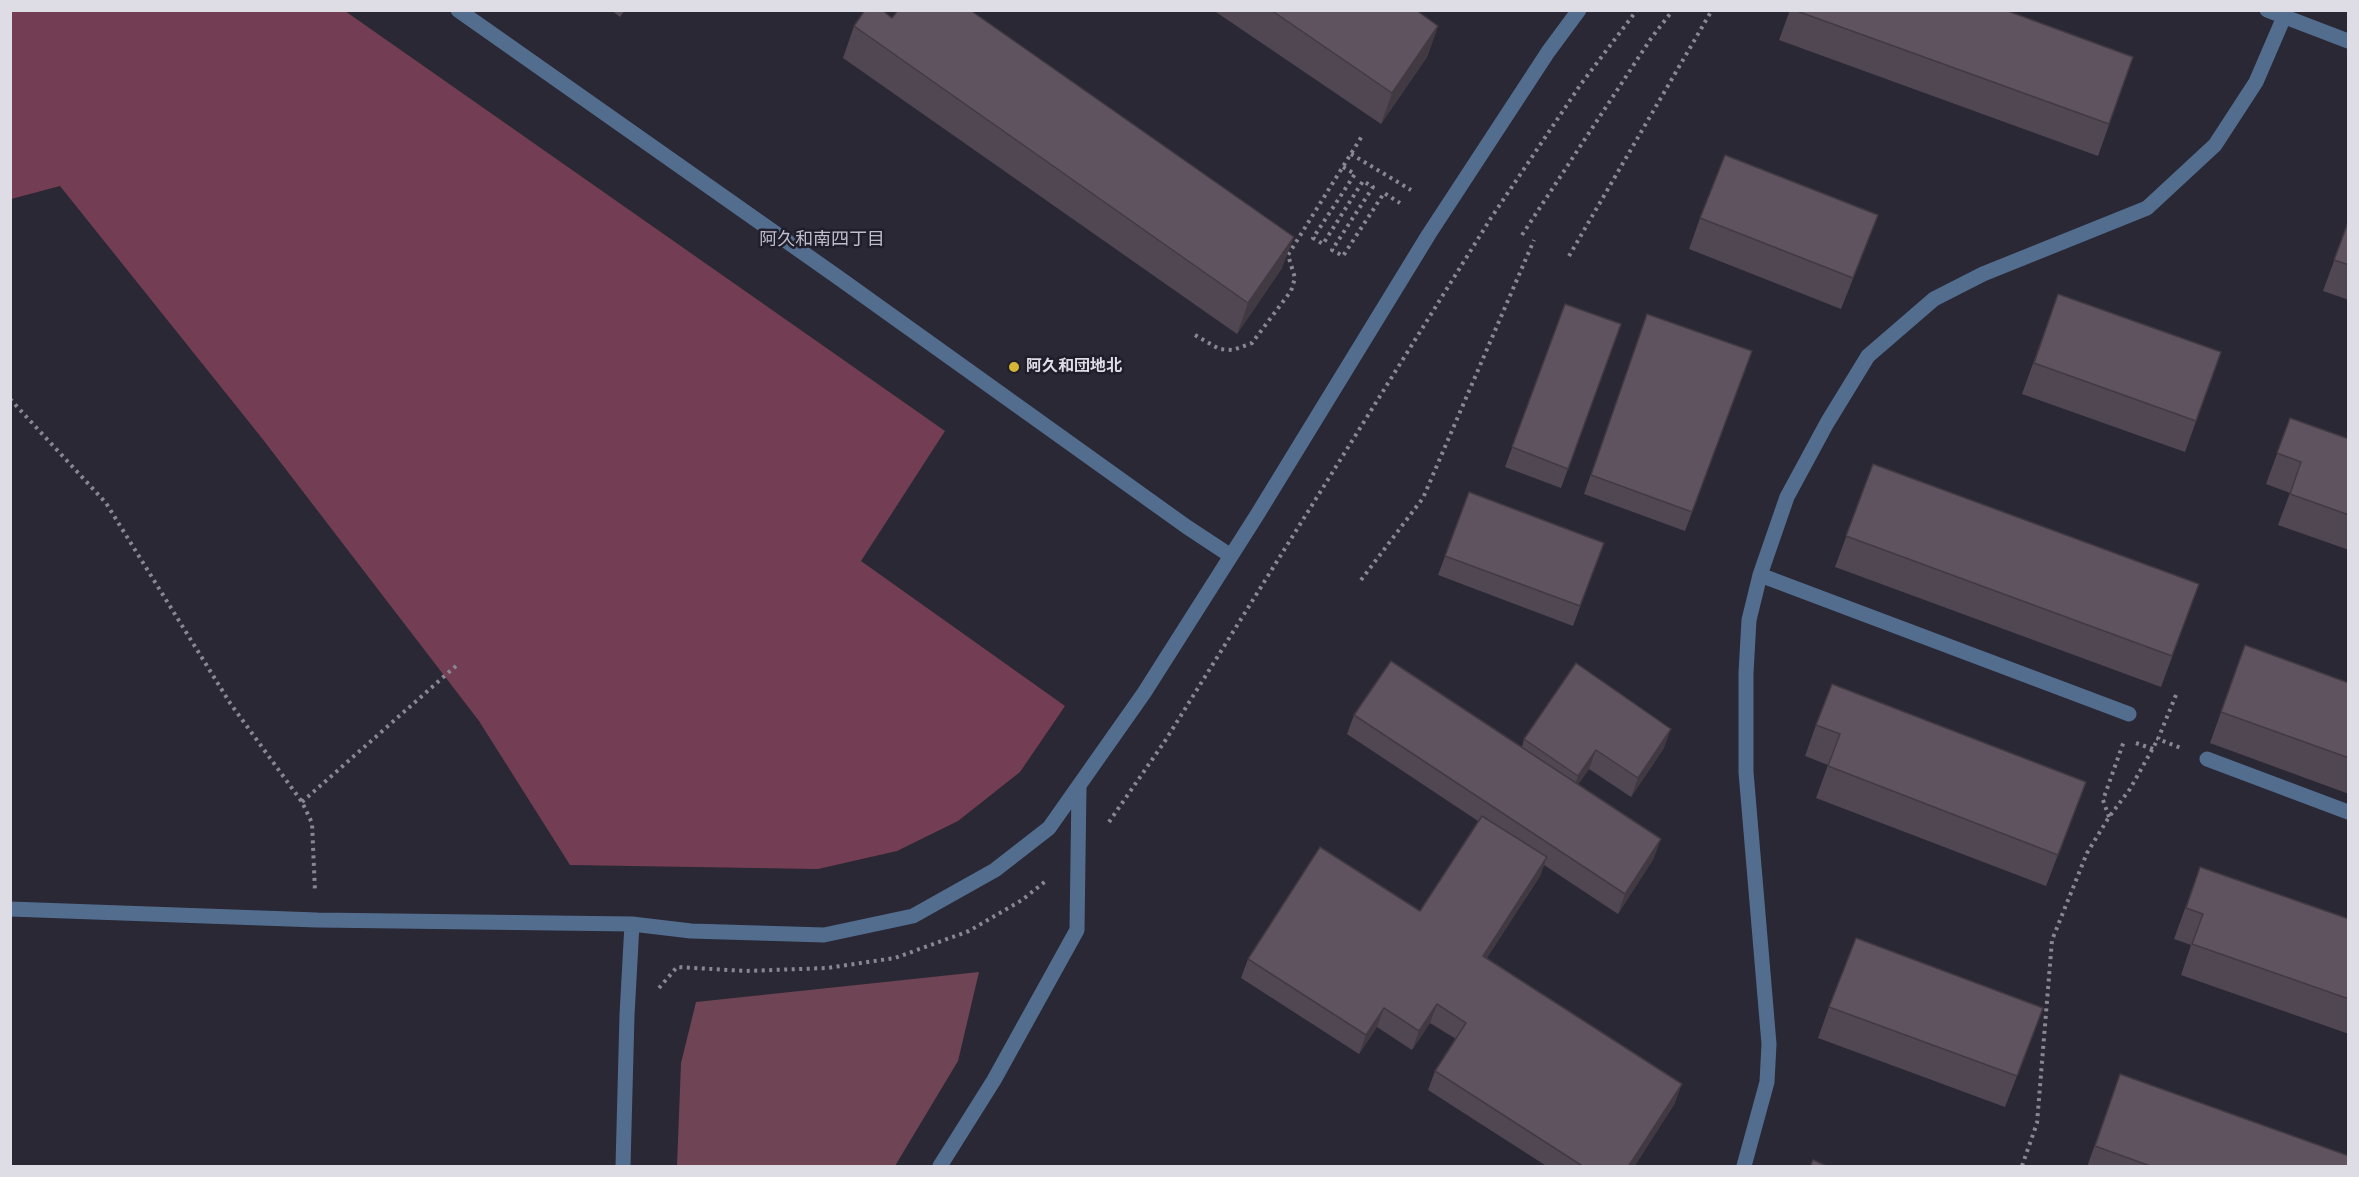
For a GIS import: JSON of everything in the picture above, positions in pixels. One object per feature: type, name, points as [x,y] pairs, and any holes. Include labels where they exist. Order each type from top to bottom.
[{"type":"street","points":[[458,10],[1231,556]]},
{"type":"street","points":[[10,909],[317,920],[632,924],[691,931],[824,935],[913,916],[995,870],[1049,828],[1144,693],[1429,234],[1548,52],[1579,10]]},
{"type":"street","points":[[2267,10],[2349,40]]},
{"type":"street","points":[[1744,1167],[1767,1082],[1769,1044],[1746,772],[1746,674],[1749,620],[1760,575],[1787,497],[1827,423],[1868,356],[1934,299],[1983,274],[2147,208],[2215,145],[2256,82],[2284,17]]},
{"type":"street","points":[[1760,575],[2129,714]]},
{"type":"street","points":[[2207,759],[2349,812]]},
{"type":"street","points":[[940,1167],[994,1080],[1077,930],[1079,788]]},
{"type":"street","points":[[623,1167],[632,924]]},
{"type":"path","points":[[1522,236],[1652,37],[1673,10]]},
{"type":"path","points":[[1569,256],[1712,10]]},
{"type":"path","points":[[1195,335],[1219,349],[1233,350],[1252,343],[1291,291],[1295,278],[1288,255],[1362,136]]},
{"type":"path","points":[[1351,154],[1411,190]]},
{"type":"path","points":[[1343,167],[1355,174],[1313,238],[1323,244],[1364,182],[1373,187],[1332,250],[1343,256],[1384,193],[1400,203]]},
{"type":"path","points":[[1360,580],[1423,498],[1534,240]]},
{"type":"path","points":[[10,399],[106,503],[230,702],[302,802],[312,823],[317,920]]},
{"type":"path","points":[[302,802],[457,665]]},
{"type":"path","points":[[2022,1167],[2037,1123],[2052,940],[2087,853],[2109,817],[2130,789],[2158,739],[2176,695]]},
{"type":"path","points":[[2158,739],[2182,748]]},
{"type":"shaded area","points":[[11,10],[345,11],[945,431],[861,561],[1065,706],[1020,772],[958,821],[897,851],[818,869],[570,865],[479,721],[261,437],[60,186],[11,199]]},
{"type":"shaded area","points":[[979,972],[958,1061],[895,1166],[677,1166],[681,1063],[696,1002]]},
{"type":"building","points":[[865,10],[882,10],[892,18],[898,10],[970,10],[1294,237],[1248,303],[854,26]]},
{"type":"building","points":[[1271,10],[1416,10],[1438,26],[1392,93]]},
{"type":"building","points":[[1794,10],[2005,10],[2133,57],[2109,124]]},
{"type":"building","points":[[1725,155],[1878,215],[1853,278],[1700,218]]},
{"type":"building","points":[[2349,220],[2349,265],[2334,260]]},
{"type":"building","points":[[2058,294],[2221,352],[2196,421],[2034,363]]},
{"type":"building","points":[[1565,304],[1621,324],[1568,469],[1512,447]]},
{"type":"building","points":[[1647,314],[1752,351],[1692,512],[1591,475]]},
{"type":"building","points":[[2290,418],[2349,439],[2349,515],[2290,494],[2301,462],[2277,453]]},
{"type":"building","points":[[1873,464],[2199,584],[2172,656],[1846,536]]},
{"type":"building","points":[[1469,492],[1604,543],[1580,606],[1445,556]]},
{"type":"building","points":[[2245,645],[2349,683],[2349,758],[2221,712]]},
{"type":"building","points":[[1391,661],[1661,839],[1625,894],[1354,715]]},
{"type":"building","points":[[1576,663],[1671,729],[1638,778],[1596,750],[1578,776],[1524,739]]},
{"type":"building","points":[[1832,684],[2086,782],[2058,855],[1828,766],[1840,734],[1816,725]]},
{"type":"building","points":[[1482,816],[1547,857],[1483,956],[1682,1084],[1628,1167],[1584,1167],[1435,1071],[1466,1023],[1437,1004],[1419,1031],[1384,1008],[1366,1035],[1248,959],[1320,847],[1420,911]]},
{"type":"building","points":[[2200,867],[2349,919],[2349,999],[2192,944],[2203,914],[2186,908]]},
{"type":"building","points":[[1856,938],[2043,1008],[2017,1076],[1829,1007]]},
{"type":"building","points":[[2120,1074],[2349,1156],[2349,1167],[2153,1167],[2095,1146]]},
{"type":"building","points":[[1813,1160],[1829,1167],[1810,1167]]},
{"type":"place","name":"阿久和団地北","points":[[1014,367]]},
{"type":"district","name":"阿久和南四丁目","points":[[822,240]]}]
